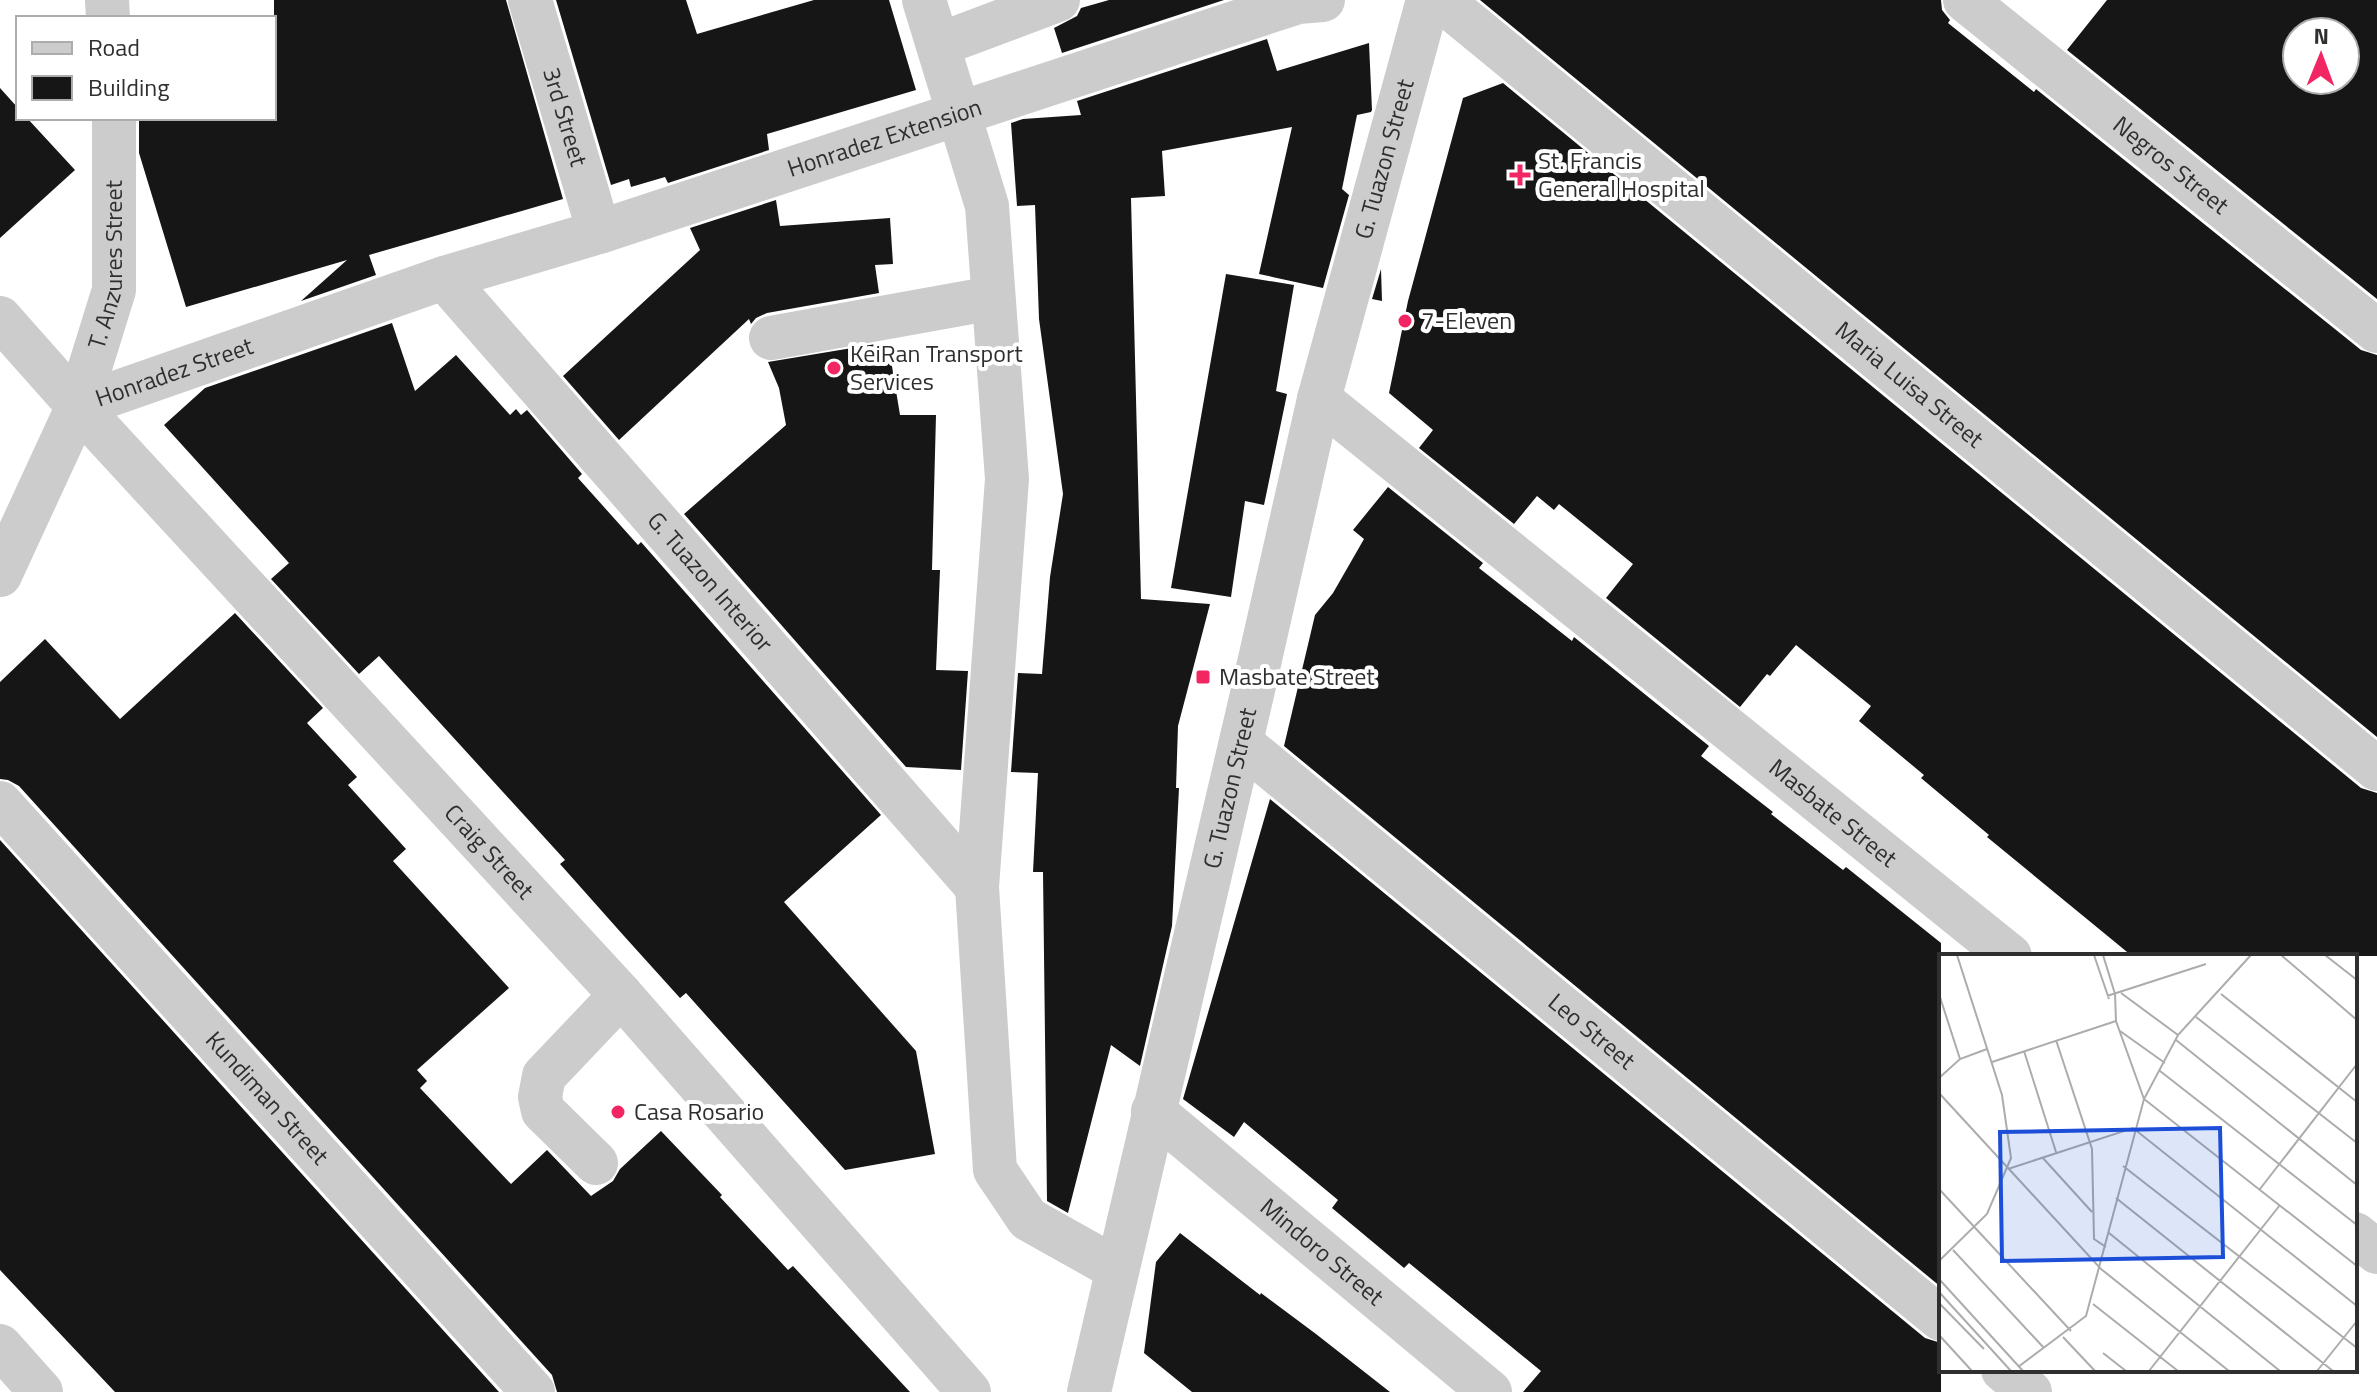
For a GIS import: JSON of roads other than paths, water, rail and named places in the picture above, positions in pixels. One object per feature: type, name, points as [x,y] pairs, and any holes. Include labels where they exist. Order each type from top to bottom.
[{"type":"street","name":"3rd Street","points":[[530,0],[599,232]]},
{"type":"street","points":[[924,0],[987,206],[1007,479],[977,887],[995,1170],[1028,1219],[1117,1269]]},
{"type":"street","points":[[938,45],[1058,0]]},
{"type":"street","name":"G. Tuazon Street","points":[[1089,1392],[1319,399],[1428,0]]},
{"type":"street","name":"Maria Luisa Street","points":[[1441,0],[2377,769]]},
{"type":"street","name":"Negros Street","points":[[1965,0],[2377,331]]},
{"type":"street","name":"Honradez Extension","points":[[444,278],[599,232],[1306,1]]},
{"type":"street","name":"T. Anzures Street","points":[[78,406],[114,290],[114,120]]},
{"type":"street","name":"Honradez Street","points":[[0,575],[78,406],[444,278]]},
{"type":"street","name":"G. Tuazon Interior","points":[[444,278],[977,887]]},
{"type":"street","points":[[771,338],[993,298]]},
{"type":"street","name":"Craig Street","points":[[0,318],[621,995],[969,1392]]},
{"type":"street","name":"Masbate Street","points":[[1319,399],[2008,954]]},
{"type":"street","name":"Leo Street","points":[[1241,743],[1939,1317]]},
{"type":"street","name":"Kundiman Street","points":[[0,803],[533,1392]]},
{"type":"street","points":[[596,1163],[543,1111],[540,1097],[544,1076],[621,995]]},
{"type":"street","name":"Mindoro Street","points":[[1153,1111],[1490,1392]]},
{"type":"street","points":[[2357,1236],[2377,1252]]},
{"type":"street","points":[[0,1346],[41,1392]]},
{"type":"street","points":[[2005,1372],[2030,1392]]},
{"type":"place","name":"St. Francis General Hospital","points":[[1520,175]]},
{"type":"place","name":"7-Eleven","points":[[1405,321]]},
{"type":"place","name":"KeiRan Transport Services","points":[[834,368]]},
{"type":"place","name":"Masbate Street","points":[[1203,677]]},
{"type":"place","name":"Casa Rosario","points":[[618,1112]]}]
